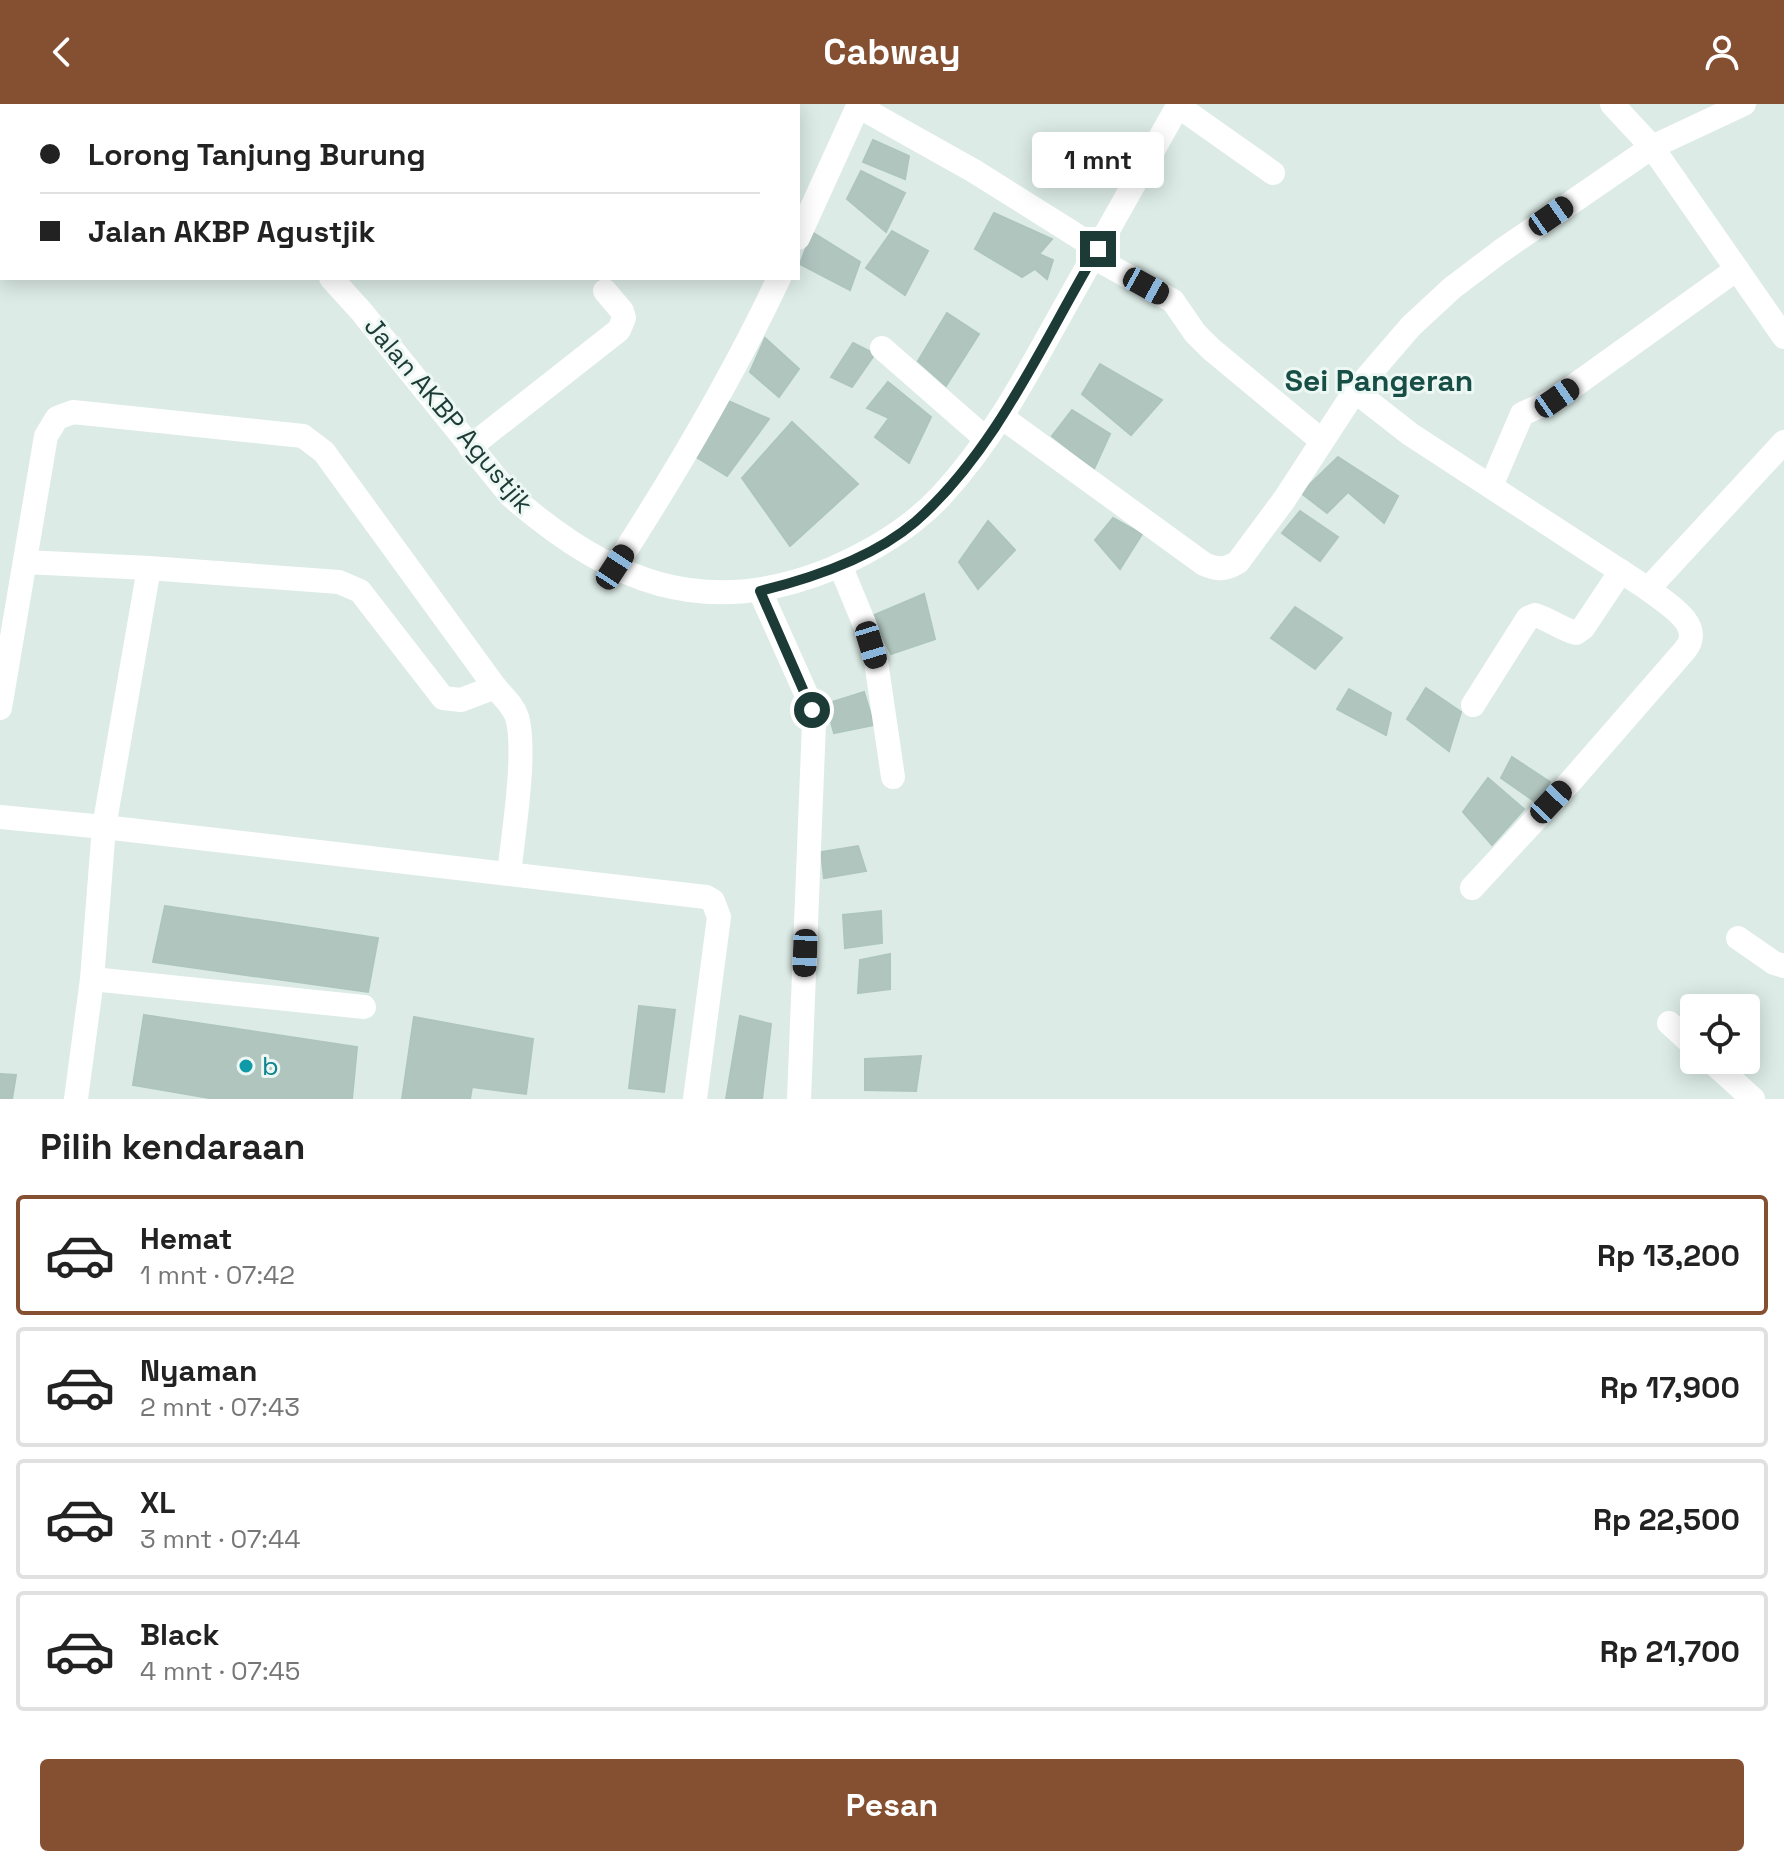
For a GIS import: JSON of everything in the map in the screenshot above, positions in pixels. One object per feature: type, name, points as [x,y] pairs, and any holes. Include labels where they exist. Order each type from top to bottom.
[{"type":"street","points":[[1612,104],[1652,147],[1784,337]]},
{"type":"street","points":[[1003,418],[1204,564],[1221,570],[1238,562],[1284,500],[1355,391],[1411,326],[1452,288],[1652,147],[1744,104]]},
{"type":"street","points":[[800,234],[859,105],[974,171],[1095,253],[1173,301],[1195,333],[1211,349],[1322,441]]},
{"type":"street","points":[[1178,105],[1273,173]]},
{"type":"street","name":"Jalan AKBP Agustjik","points":[[333,280],[510,495],[535,517],[615,567],[659,584],[690,592],[760,591],[801,581],[885,543],[914,523],[943,494],[1003,418],[1178,105]]},
{"type":"street","points":[[1491,486],[1524,412],[1557,398],[1737,269]]},
{"type":"street","points":[[615,567],[654,507],[753,333],[778,280]]},
{"type":"street","points":[[470,447],[619,330],[624,318],[622,311],[605,291]]},
{"type":"street","points":[[882,348],[986,439]]},
{"type":"street","points":[[1355,391],[1410,434],[1648,589],[1685,619],[1692,634],[1690,644],[1571,781],[1472,888]]},
{"type":"street","points":[[0,708],[46,436],[57,418],[73,412],[294,433],[311,440],[324,452],[511,705],[520,731],[520,747],[509,874]]},
{"type":"street","points":[[1648,589],[1784,442]]},
{"type":"street","points":[[25,562],[339,582],[360,591],[443,698],[461,700],[495,687]]},
{"type":"street","points":[[840,565],[876,661],[893,777]]},
{"type":"street","points":[[76,1099],[92,979],[104,827],[149,568]]},
{"type":"street","points":[[1473,705],[1528,618],[1535,615],[1546,618],[1576,633],[1583,628],[1621,571]]},
{"type":"street","points":[[760,591],[807,696],[814,723],[799,1099]]},
{"type":"street","points":[[0,817],[694,895],[713,901],[719,917],[695,1099]]},
{"type":"street","points":[[1738,938],[1774,963],[1784,966]]},
{"type":"street","points":[[92,979],[364,1007]]},
{"type":"street","points":[[1669,1023],[1680,1033]]},
{"type":"street","points":[[1725,1074],[1753,1099]]},
{"type":"building","points":[[873,140],[909,156],[905,179],[863,162]]},
{"type":"building","points":[[861,171],[905,193],[886,232],[847,199]]},
{"type":"building","points":[[994,213],[1052,239],[1039,254],[1053,260],[1047,279],[1035,269],[1022,277],[975,249]]},
{"type":"building","points":[[892,231],[928,251],[905,295],[866,268]]},
{"type":"building","points":[[812,232],[860,262],[850,290],[800,264]]},
{"type":"building","points":[[947,313],[979,334],[946,386],[918,361]]},
{"type":"building","points":[[765,338],[799,369],[779,397],[750,372]]},
{"type":"building","points":[[853,343],[875,354],[852,387],[831,377]]},
{"type":"building","points":[[1100,364],[1162,400],[1131,435],[1082,394]]},
{"type":"building","points":[[888,382],[931,417],[909,463],[875,437],[889,418],[867,408]]},
{"type":"building","points":[[726,400],[769,419],[727,476],[696,457]]},
{"type":"building","points":[[1072,410],[1110,434],[1094,469],[1052,436]]},
{"type":"building","points":[[792,422],[858,484],[790,546],[742,478]]},
{"type":"building","points":[[1338,457],[1398,496],[1384,523],[1348,492],[1327,513],[1301,493]]},
{"type":"building","points":[[1300,511],[1338,537],[1320,561],[1282,533]]},
{"type":"building","points":[[1113,518],[1142,534],[1120,569],[1095,540]]},
{"type":"building","points":[[988,521],[1015,550],[978,589],[959,562]]},
{"type":"building","points":[[924,594],[935,639],[891,654],[872,616]]},
{"type":"building","points":[[1295,607],[1342,638],[1315,669],[1271,638]]},
{"type":"building","points":[[1426,688],[1461,712],[1449,751],[1407,719]]},
{"type":"building","points":[[1349,689],[1391,713],[1386,735],[1337,709]]},
{"type":"building","points":[[864,692],[874,725],[834,733],[826,704]]},
{"type":"building","points":[[1512,757],[1550,782],[1537,803],[1501,778]]},
{"type":"building","points":[[1488,778],[1524,809],[1492,845],[1463,812]]},
{"type":"building","points":[[858,846],[866,871],[824,878],[821,852]]},
{"type":"building","name":"b","points":[[165,906],[378,938],[368,992],[153,962]]},
{"type":"building","points":[[881,911],[882,943],[845,948],[843,915]]},
{"type":"building","points":[[890,954],[890,989],[858,993],[860,960]]},
{"type":"building","points":[[639,1006],[675,1010],[664,1092],[629,1088]]},
{"type":"building","name":"b","points":[[144,1015],[357,1047],[352,1099],[215,1099],[133,1085]]},
{"type":"building","points":[[740,1016],[771,1024],[762,1099],[726,1099]]},
{"type":"building","points":[[414,1017],[533,1039],[526,1094],[472,1087],[470,1099],[402,1099]]},
{"type":"building","points":[[921,1056],[916,1091],[865,1090],[865,1059]]},
{"type":"building","points":[[0,1074],[16,1075],[12,1099],[0,1099]]},
{"type":"place","name":"b","points":[[246,1066]]},
{"type":"district","name":"Sei Pangeran","points":[[1379,381]]},
{"type":"route","points":[[812,710],[760,591],[801,581],[885,543],[914,523],[943,494],[1003,418],[1098,249]]}]
